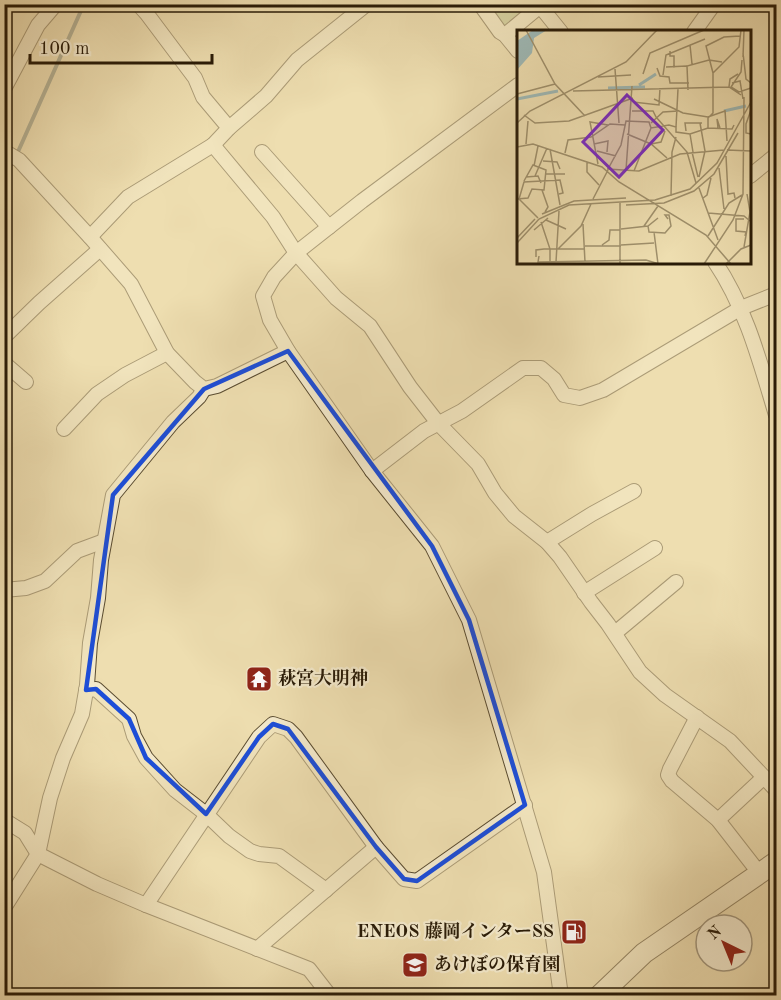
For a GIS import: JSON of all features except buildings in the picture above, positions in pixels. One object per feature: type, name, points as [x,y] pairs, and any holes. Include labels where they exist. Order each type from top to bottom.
[{"type":"main road","points":[[599,996],[645,953],[777,862]]},
{"type":"street","points":[[4,89],[38,25],[56,4]]},
{"type":"street","points":[[90,237],[128,197],[213,145],[266,96],[297,60],[367,4]]},
{"type":"street","points":[[480,4],[500,32],[517,49]]},
{"type":"street","points":[[695,30],[714,4]]},
{"type":"street","points":[[505,35],[540,5],[559,30]]},
{"type":"street","points":[[147,8],[195,78],[203,97],[229,128]]},
{"type":"street","points":[[517,86],[296,253],[274,277],[263,296],[270,320],[288,351],[372,471],[432,546],[469,620],[544,872],[561,996]]},
{"type":"street","points":[[213,145],[273,217],[296,253],[336,298],[370,326],[410,387],[438,423],[478,464],[495,493],[514,516],[547,542],[560,557],[640,672],[665,695],[730,741],[777,790]]},
{"type":"street","points":[[4,151],[18,160],[131,284],[167,353],[204,389]]},
{"type":"street","points":[[262,152],[329,227]]},
{"type":"street","points":[[751,175],[777,155]]},
{"type":"street","points":[[4,337],[100,249]]},
{"type":"street","points":[[716,264],[741,308],[777,415]]},
{"type":"street","points":[[372,471],[424,431],[462,411],[524,368],[541,368],[554,379],[564,394],[579,398],[603,390],[741,308],[777,294]]},
{"type":"street","points":[[4,908],[38,854],[50,798],[63,758],[82,714],[101,560],[113,495],[173,422],[199,397],[204,389],[217,386],[288,351]]},
{"type":"street","points":[[64,429],[97,394],[125,375],[167,353]]},
{"type":"street","points":[[4,363],[26,382]]},
{"type":"street","points":[[547,542],[634,491]]},
{"type":"street","points":[[4,591],[26,588],[45,581],[77,551],[104,541]]},
{"type":"street","points":[[584,593],[655,548]]},
{"type":"street","points":[[615,633],[676,582]]},
{"type":"street","points":[[86,690],[96,689],[129,719],[134,736],[146,758],[175,789],[229,836],[250,851],[279,856],[326,890]]},
{"type":"street","points":[[697,717],[668,775],[672,782],[718,820],[760,874]]},
{"type":"street","points":[[146,905],[259,737],[273,723],[288,729],[296,737],[376,847],[404,879],[417,881],[525,805]]},
{"type":"street","points":[[718,820],[764,777]]},
{"type":"street","points":[[4,820],[25,833],[38,854],[97,884],[309,969],[330,996]]},
{"type":"street","points":[[257,950],[376,847]]},
{"type":"highlighted area","points":[[288,351],[432,546],[469,620],[525,805],[417,881],[404,879],[376,847],[288,729],[273,724],[259,737],[206,814],[146,758],[129,719],[96,689],[86,690],[113,495],[204,389]]},
{"type":"green space","points":[[484,5],[536,5],[506,30]]},
{"type":"waterway","points":[[17,154],[84,4]]},
{"type":"waterway","points":[[4,171],[14,162]]},
{"type":"place","name":"萩宮大明神","points":[[259,679]]},
{"type":"place","name":"ENEOS 藤岡インターSS","points":[[574,932]]},
{"type":"place","name":"あけぼの保育園","points":[[415,965]]}]
